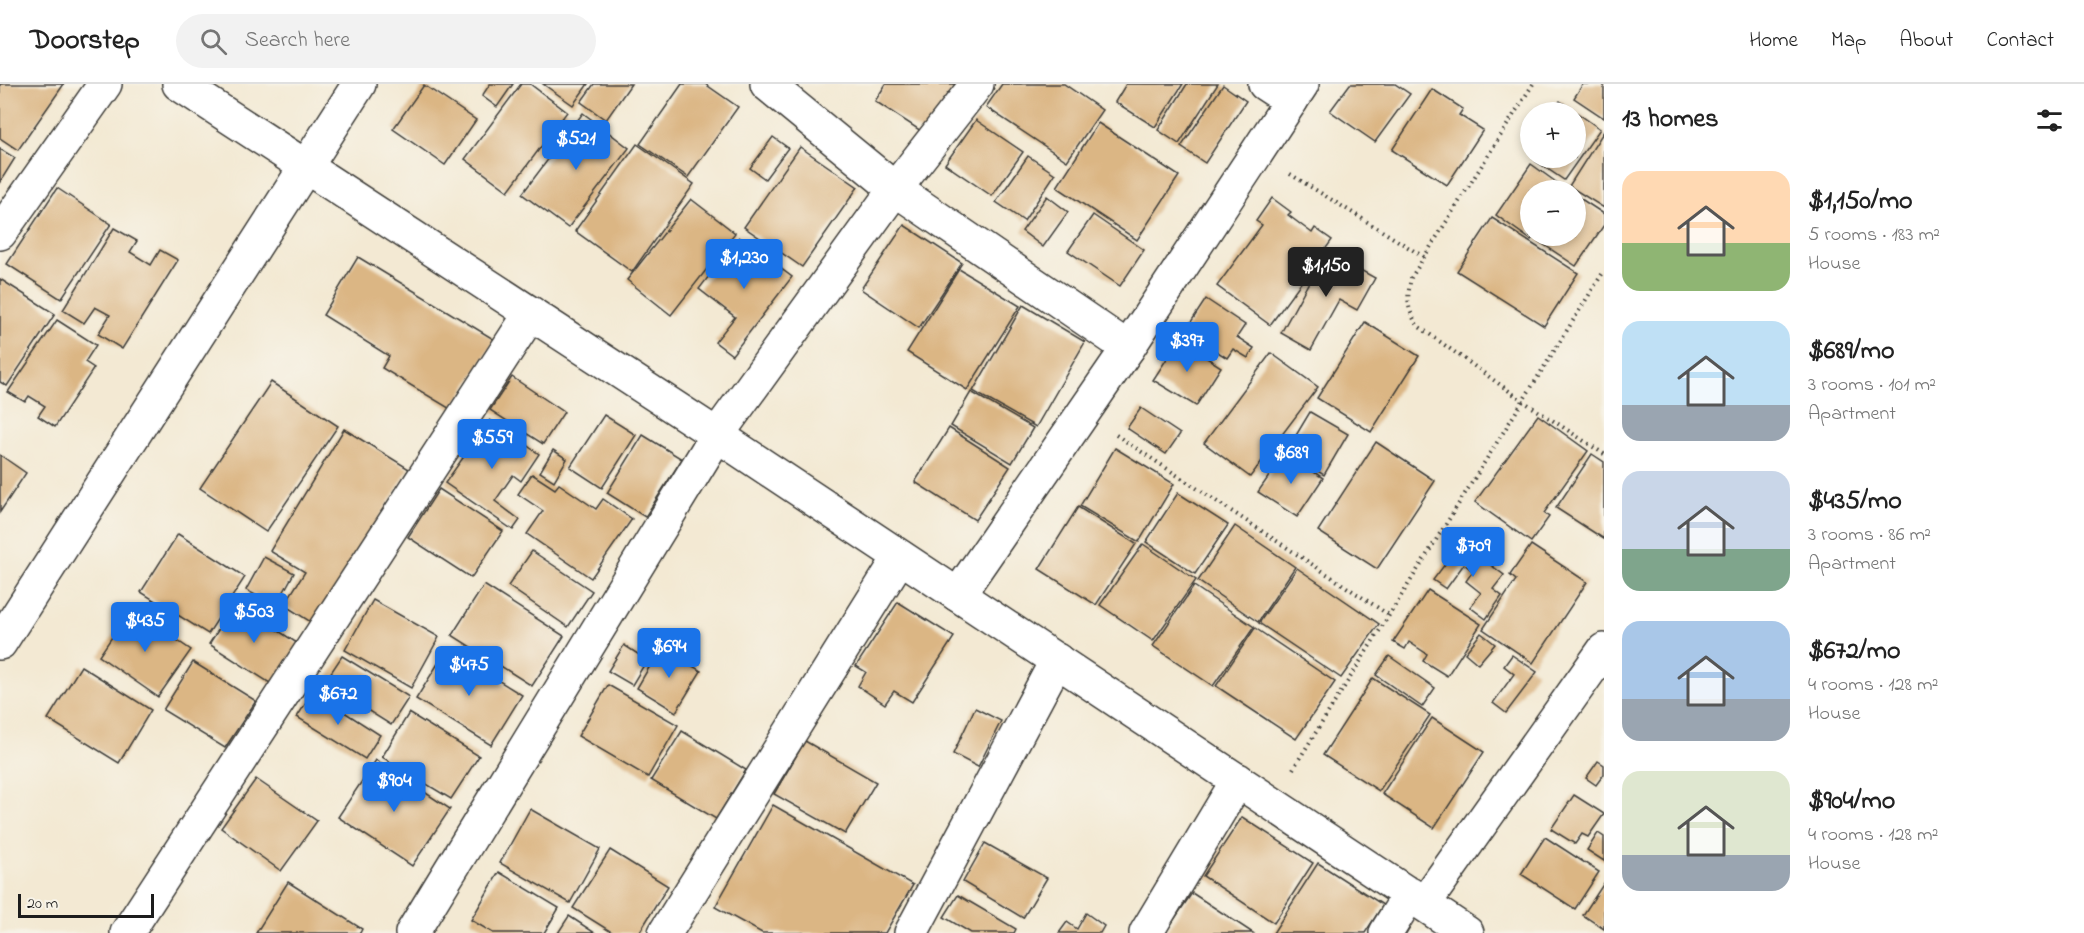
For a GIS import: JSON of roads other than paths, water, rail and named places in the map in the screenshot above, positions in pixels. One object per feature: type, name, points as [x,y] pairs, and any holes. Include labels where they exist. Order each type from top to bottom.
[{"type":"street","points":[[0,233],[105,84]]},
{"type":"street","points":[[179,84],[717,435],[1467,933]]},
{"type":"street","points":[[0,643],[359,84]]},
{"type":"street","points":[[767,84],[895,189],[1128,348]]},
{"type":"street","points":[[412,933],[717,435],[895,189],[977,84]]},
{"type":"street","points":[[958,595],[1128,348],[1256,153],[1286,90]]},
{"type":"street","points":[[127,933],[531,314]]},
{"type":"street","points":[[665,933],[900,557]]},
{"type":"street","points":[[911,933],[1057,660]]},
{"type":"street","points":[[1386,933],[1417,899],[1601,662]]},
{"type":"street","points":[[1146,933],[1238,780]]}]
